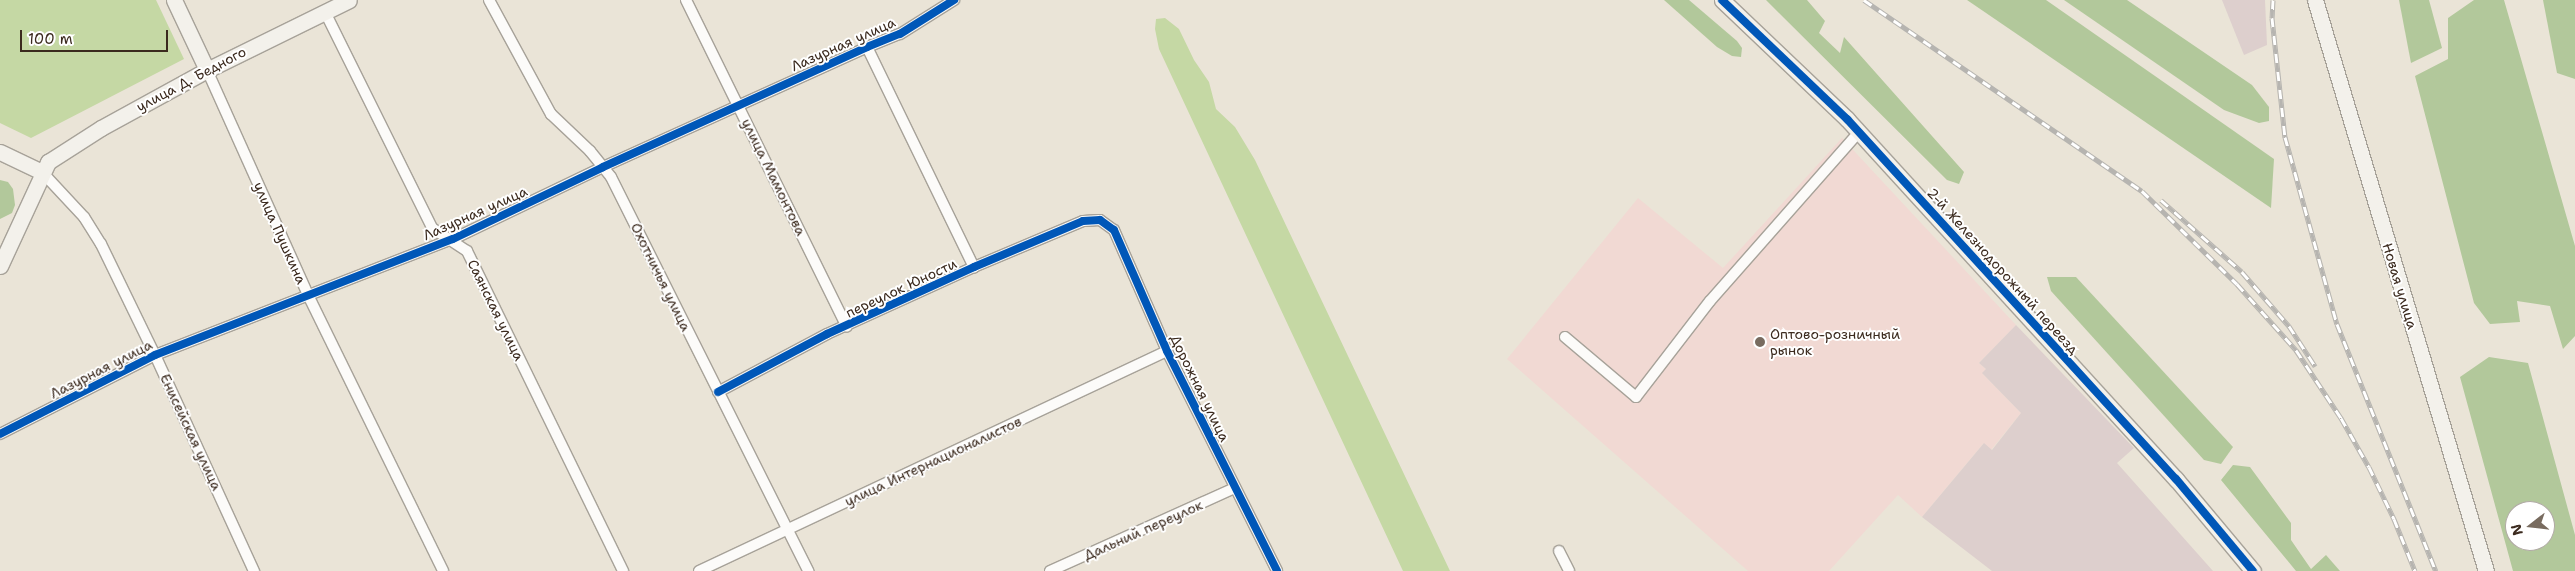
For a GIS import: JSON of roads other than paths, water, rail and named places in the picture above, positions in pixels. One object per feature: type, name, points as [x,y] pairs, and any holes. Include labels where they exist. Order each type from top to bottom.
[{"type":"street","name":"улица Пушкина","points":[[174,0],[308,296],[443,571]]},
{"type":"street","name":"улица Д. Бедного","points":[[42,172],[48,162],[101,128],[207,70],[349,0]]},
{"type":"street","name":"Охотничья улица","points":[[489,0],[550,114],[590,151],[611,177],[808,571]]},
{"type":"street","name":"улица Мамонтова","points":[[686,0],[847,327]]},
{"type":"street","name":"Лазурная улица","points":[[0,434],[155,355],[453,239],[603,167],[867,46],[900,34],[954,0]]},
{"type":"street","name":"2-й Железнодорожный переезд","points":[[1722,0],[1859,132],[2176,480],[2253,571]]},
{"type":"street","name":"Новая улица","points":[[2315,0],[2486,571]]},
{"type":"street","name":"Саянская улица","points":[[325,12],[432,228],[453,239],[468,251],[623,571]]},
{"type":"street","points":[[867,46],[974,267]]},
{"type":"street","points":[[1565,337],[1636,396],[1710,300],[1859,132]]},
{"type":"street","points":[[0,152],[42,172],[0,266]]},
{"type":"street","name":"Енисейская улица","points":[[42,172],[84,217],[102,244],[254,571]]},
{"type":"street","name":"переулок Юности","points":[[718,392],[827,334],[847,327],[974,267],[1083,221],[1100,220]]},
{"type":"street","name":"Дорожная улица","points":[[1100,220],[1114,230],[1167,351],[1277,571]]},
{"type":"street","name":"улица Интернационалистов","points":[[699,571],[1167,351]]},
{"type":"street","name":"Дальний переулок","points":[[1050,571],[1235,488]]},
{"type":"street","points":[[1559,551],[1569,571]]},
{"type":"railway","points":[[1864,0],[2142,191],[2237,284],[2296,350],[2341,418],[2369,467],[2394,519],[2415,571]]},
{"type":"railway","points":[[2273,0],[2272,18],[2285,137],[2337,324],[2436,571]]},
{"type":"railway","points":[[2161,200],[2242,272],[2289,326],[2315,366]]},
{"type":"place","name":"Оптово-розничный рынок","points":[[1760,342]]}]
